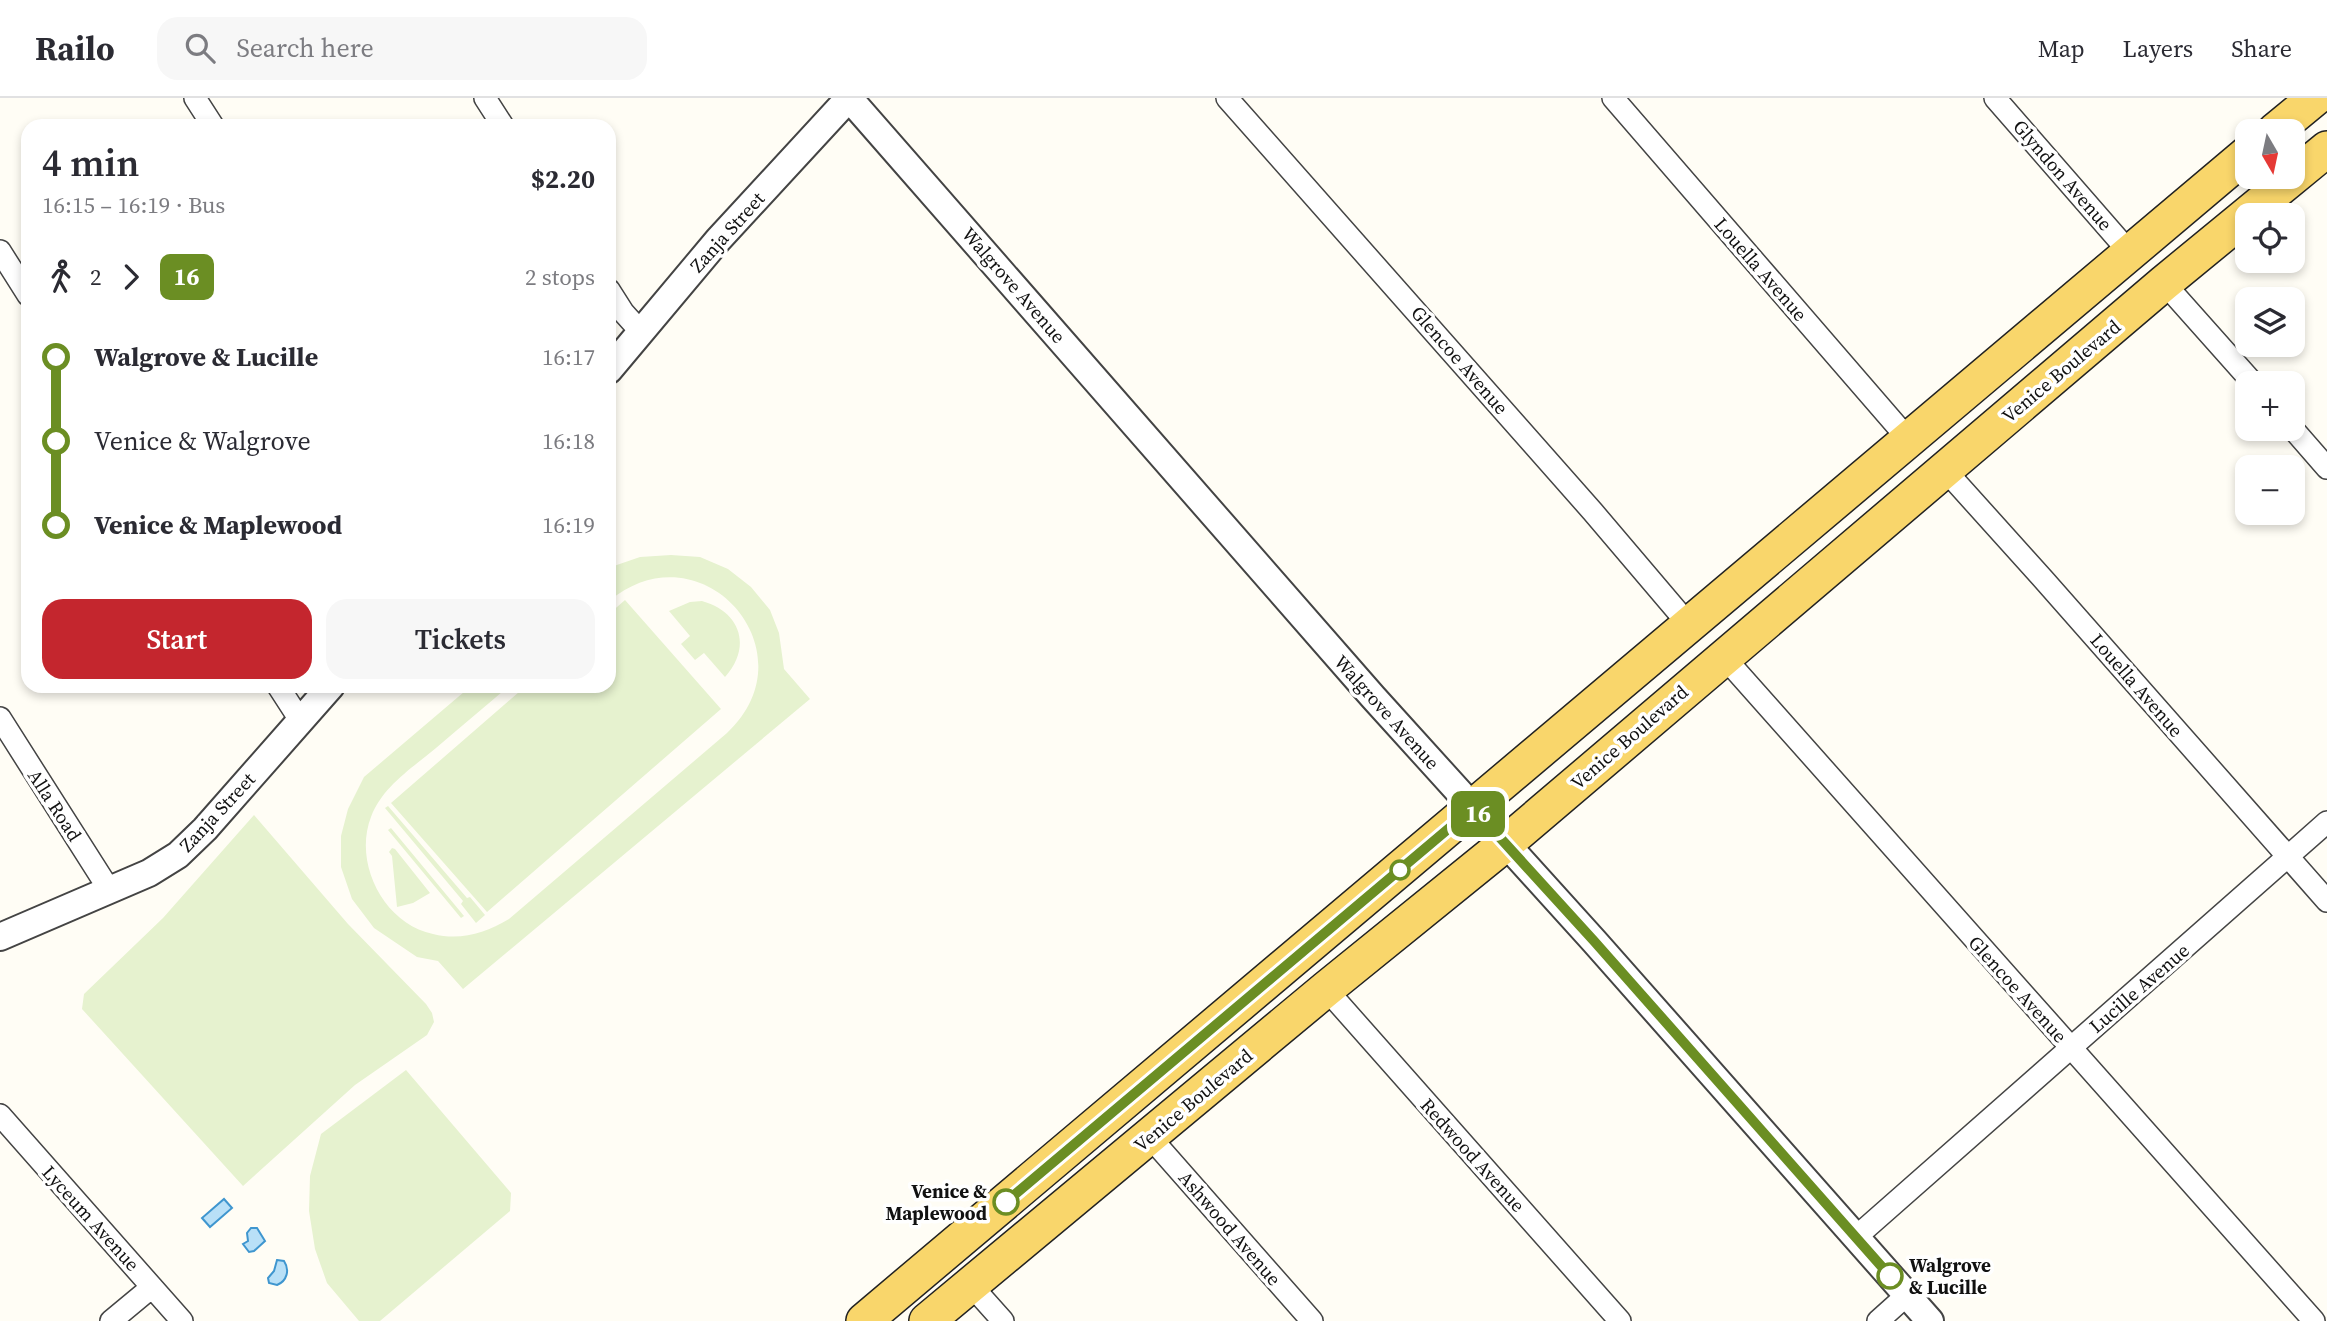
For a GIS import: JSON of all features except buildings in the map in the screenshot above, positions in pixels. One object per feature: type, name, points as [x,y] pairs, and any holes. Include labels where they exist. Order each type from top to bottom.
[{"type":"main road","name":"Venice Boulevard","points":[[927,1321],[1505,844],[2164,283],[2327,149]]},
{"type":"main road","points":[[864,1321],[2235,165]]},
{"type":"main road","points":[[2164,283],[2158,269],[2162,258],[2242,189]]},
{"type":"street","points":[[195,98],[208,119]]},
{"type":"street","points":[[485,98],[498,119]]},
{"type":"street","name":"Zanja Street","points":[[616,362],[718,240],[849,98]]},
{"type":"street","name":"Walgrove Avenue","points":[[849,98],[1473,808],[1930,1321]]},
{"type":"street","name":"Glencoe Avenue","points":[[1227,98],[1331,212],[1689,625]]},
{"type":"street","name":"Louella Avenue","points":[[1613,98],[1909,440]]},
{"type":"street","name":"Glyndon Avenue","points":[[1995,98],[2130,253]]},
{"type":"street","points":[[0,251],[21,284]]},
{"type":"street","points":[[2164,283],[2242,371]]},
{"type":"street","points":[[616,300],[641,332]]},
{"type":"street","points":[[2303,441],[2327,468]]},
{"type":"street","name":"Louella Avenue","points":[[1945,470],[2327,901]]},
{"type":"street","name":"Glencoe Avenue","points":[[1723,656],[2314,1321]]},
{"type":"street","points":[[283,693],[300,720]]},
{"type":"street","name":"Zanja Street","points":[[0,937],[110,891],[149,873],[178,855],[205,829],[325,693]]},
{"type":"street","name":"Alla Road","points":[[0,719],[110,891]]},
{"type":"street","name":"Lucille Avenue","points":[[1856,1237],[2327,822]]},
{"type":"street","name":"Redwood Avenue","points":[[1326,989],[1620,1321]]},
{"type":"street","name":"Lyceum Avenue","points":[[0,1115],[183,1321]]},
{"type":"street","name":"Ashwood Avenue","points":[[1149,1136],[1312,1321]]},
{"type":"street","points":[[970,1284],[1003,1321]]},
{"type":"street","points":[[111,1321],[152,1287]]},
{"type":"street","points":[[1878,1321],[1907,1295]]},
{"type":"green space","points":[[640,557],[700,557],[728,569],[751,587],[770,610],[779,633],[784,669],[810,699],[463,989],[438,961],[417,957],[374,928],[352,899],[341,867],[341,836],[348,809],[364,777],[463,693],[501,693],[390,787],[376,806],[366,835],[370,872],[387,905],[400,918],[416,928],[443,936],[463,936],[482,932],[509,919],[727,733],[751,701],[758,667],[752,635],[736,608],[710,588],[679,578],[644,581],[616,597],[616,565]]},
{"type":"green space","points":[[625,600],[721,709],[487,912],[391,803],[518,693],[616,693],[616,608]]},
{"type":"green space","points":[[702,601],[726,613],[738,632],[738,654],[725,677],[704,653],[695,660],[681,644],[690,636],[669,611],[690,602]]},
{"type":"green space","points":[[388,806],[467,898],[470,897],[485,915],[476,923],[461,904],[463,901],[385,808]]},
{"type":"green space","points":[[254,815],[348,924],[426,1004],[434,1022],[427,1035],[355,1085],[243,1186],[82,1009],[84,994],[163,918]]},
{"type":"green space","points":[[391,828],[464,916],[461,918],[388,830]]},
{"type":"green space","points":[[392,848],[430,893],[413,903],[397,907],[392,856],[389,852]]},
{"type":"green space","points":[[406,1070],[511,1193],[510,1211],[380,1321],[359,1321],[327,1283],[315,1249],[309,1211],[310,1176],[321,1134]]},
{"type":"water","points":[[224,1199],[232,1208],[210,1227],[202,1218]]},
{"type":"water","points":[[251,1228],[257,1228],[265,1241],[249,1252],[243,1244],[248,1241],[247,1233]]},
{"type":"water","points":[[277,1260],[284,1261],[287,1271],[283,1281],[277,1285],[269,1283],[268,1278],[274,1271]]},
{"type":"bus line","name":"16","points":[[1006,1202],[1473,808],[1890,1276]]},
{"type":"place","name":"Venice & Maplewood","points":[[1006,1202]]},
{"type":"place","name":"Walgrove & Lucille","points":[[1890,1276]]}]
